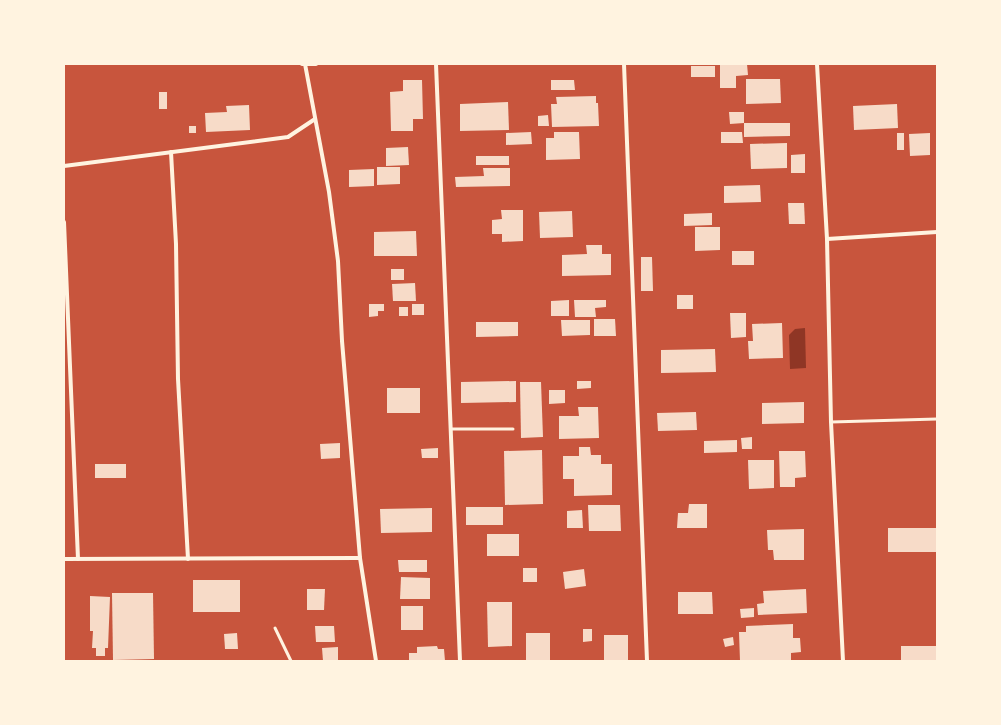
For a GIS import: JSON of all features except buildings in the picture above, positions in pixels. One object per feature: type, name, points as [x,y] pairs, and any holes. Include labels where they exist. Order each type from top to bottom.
[{"type":"street","points":[[316,64],[303,64],[329,192],[338,261],[342,340],[360,558],[376,661]]},
{"type":"street","points":[[436,64],[460,661]]},
{"type":"street","points":[[624,64],[647,661]]},
{"type":"street","points":[[817,64],[827,239],[831,422],[843,661]]},
{"type":"street","points":[[64,166],[288,137],[315,119]]},
{"type":"street","points":[[171,152],[176,244],[178,379],[188,558]]},
{"type":"street","points":[[64,222],[78,559]]},
{"type":"street","points":[[827,239],[937,232]]},
{"type":"street","points":[[64,559],[360,558]]},
{"type":"lane","points":[[831,422],[937,419]]},
{"type":"lane","points":[[451,429],[513,429]]},
{"type":"lane","points":[[275,628],[291,661]]},
{"type":"shaded area","points":[[805,328],[806,368],[790,369],[789,335],[795,329]]}]
